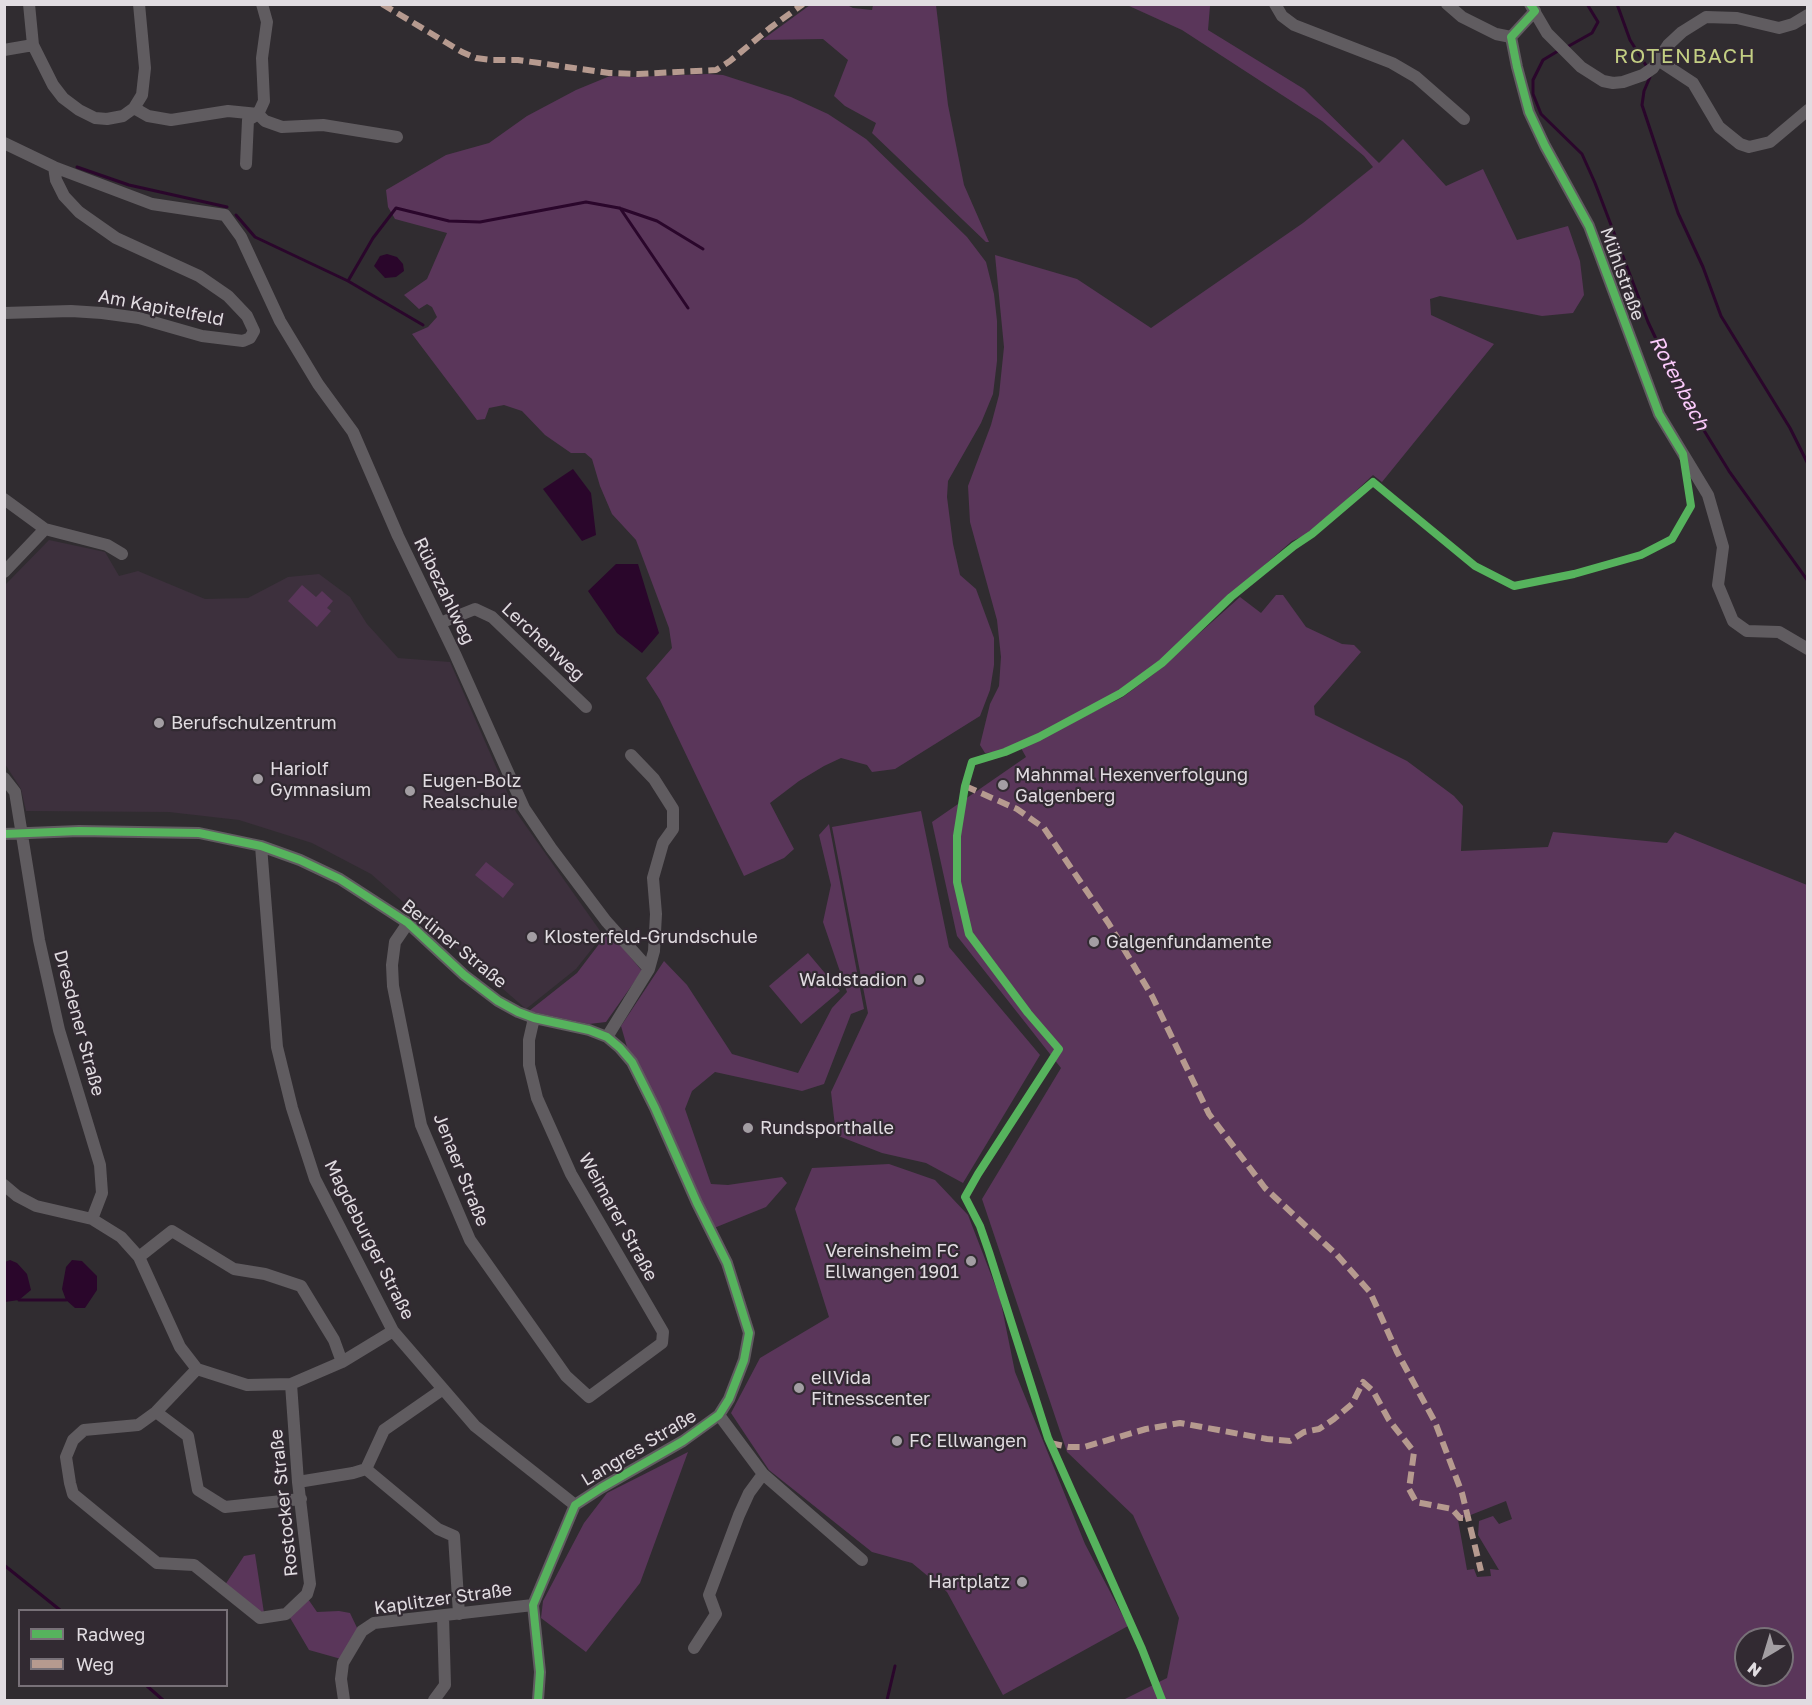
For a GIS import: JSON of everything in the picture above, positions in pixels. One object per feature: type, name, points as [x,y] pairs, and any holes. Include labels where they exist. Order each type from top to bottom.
[{"type":"street","points":[[28,4],[33,45],[53,86],[63,98],[79,110],[95,118],[107,119],[123,116],[134,108],[142,95],[144,81],[140,4]]},
{"type":"street","points":[[246,164],[248,120],[258,114],[264,101],[262,58],[267,22],[262,4]]},
{"type":"street","points":[[1275,4],[1282,16],[1294,25],[1392,63],[1416,77],[1464,120]]},
{"type":"street","points":[[1447,4],[1462,17],[1496,34],[1511,37],[1532,8],[1547,33],[1581,67],[1604,81],[1623,82],[1651,68],[1668,45],[1704,11],[1779,28],[1808,15]]},
{"type":"street","name":"Mühlstraße","points":[[1511,37],[1529,112],[1589,226],[1659,414],[1708,495],[1723,547],[1718,585],[1733,621],[1747,631],[1779,632],[1808,649]]},
{"type":"street","points":[[4,50],[33,45]]},
{"type":"street","points":[[1651,68],[1694,83],[1719,127],[1740,144],[1749,147],[1770,142],[1808,110]]},
{"type":"street","points":[[134,108],[148,116],[171,120],[228,111],[258,114],[266,121],[282,127],[322,125],[397,137]]},
{"type":"street","points":[[4,143],[54,167]]},
{"type":"street","name":"Rübezahlweg","points":[[54,167],[152,204],[225,215],[241,237],[280,321],[318,384],[353,432],[398,536],[440,622],[524,808],[606,921],[649,969]]},
{"type":"street","name":"Am Kapitelfeld","points":[[4,313],[70,311],[102,313],[139,318],[202,336],[243,341],[250,338],[254,331],[247,316],[199,276],[135,248],[97,226],[79,212],[64,196],[54,167]]},
{"type":"street","points":[[4,499],[45,529],[107,545],[122,554]]},
{"type":"street","points":[[4,572],[45,529]]},
{"type":"street","name":"Lerchenweg","points":[[440,622],[475,609],[492,617],[586,707]]},
{"type":"street","points":[[608,1037],[649,969],[654,951],[656,914],[653,878],[663,843],[673,829],[673,809],[654,778],[631,755]]},
{"type":"street","name":"Dresdener Straße","points":[[4,778],[15,792],[48,984],[59,1030],[100,1165],[102,1193],[92,1219]]},
{"type":"street","name":"Berliner Straße","points":[[4,834],[79,831],[192,832],[261,846],[300,860],[340,879],[408,923],[464,975],[518,1012],[608,1037]]},
{"type":"street","name":"Magdeburger Straße","points":[[261,846],[277,1047],[292,1108],[315,1179],[393,1331],[476,1426],[575,1505]]},
{"type":"street","name":"Jenaer Straße","points":[[408,923],[395,942],[392,965],[393,986],[421,1125],[470,1240],[566,1376],[589,1397]]},
{"type":"street","name":"Weimarer Straße","points":[[534,1018],[529,1040],[529,1065],[537,1098],[571,1174],[663,1332],[662,1343],[589,1397]]},
{"type":"street","name":"Langres Straße","points":[[538,1701],[540,1672],[533,1605],[575,1505],[683,1441],[719,1415],[729,1400],[744,1360],[749,1333],[727,1263],[697,1203],[656,1108],[632,1062],[608,1037]]},
{"type":"street","points":[[4,1185],[17,1196],[36,1206],[92,1219],[121,1237],[139,1257],[180,1347],[197,1369],[247,1385],[291,1384],[342,1362],[393,1331]]},
{"type":"street","points":[[139,1257],[172,1231],[234,1269],[265,1274],[301,1286],[334,1340],[342,1362]]},
{"type":"street","name":"Rostocker Straße","points":[[197,1369],[156,1412],[138,1425],[84,1430],[73,1440],[66,1457],[73,1494],[157,1563],[194,1565],[260,1618],[286,1614],[307,1594],[310,1584],[298,1482],[291,1384]]},
{"type":"street","points":[[298,1482],[366,1469],[384,1430],[443,1389]]},
{"type":"street","points":[[156,1412],[188,1436],[198,1490],[225,1507],[301,1499]]},
{"type":"street","points":[[719,1415],[763,1474],[862,1560]]},
{"type":"street","points":[[366,1469],[438,1529],[454,1536],[459,1614]]},
{"type":"street","points":[[694,1648],[716,1614],[709,1595],[739,1515],[763,1474]]},
{"type":"street","name":"Kaplitzer Straße","points":[[344,1701],[341,1679],[343,1662],[362,1631],[374,1623],[533,1605]]},
{"type":"street","points":[[434,1701],[445,1684],[443,1616]]},
{"type":"shaded area","points":[[810,5],[847,5],[872,10],[873,5],[936,5],[948,105],[964,185],[989,242],[986,242],[872,133],[876,123],[845,106],[834,96],[848,60],[823,39],[762,40]]},
{"type":"shaded area","points":[[1127,5],[1210,6],[1208,30],[1304,89],[1379,163],[1403,139],[1446,186],[1483,169],[1517,240],[1568,226],[1580,261],[1584,295],[1573,313],[1542,316],[1440,296],[1430,299],[1431,315],[1494,344],[1382,482],[1373,475],[1312,532],[1292,541],[1228,597],[1161,661],[1117,693],[1038,734],[997,752],[985,753],[980,745],[990,704],[999,686],[1001,657],[997,620],[970,522],[968,486],[991,425],[999,395],[1004,347],[995,255],[1077,279],[1151,328],[1303,223],[1373,167],[1364,156],[1322,121],[1182,30]]},
{"type":"shaded area","points":[[723,75],[791,97],[828,114],[866,139],[967,237],[986,262],[994,294],[997,321],[997,361],[993,394],[981,423],[948,481],[947,497],[953,544],[960,575],[976,589],[994,638],[994,665],[990,690],[980,716],[895,769],[872,772],[867,765],[841,758],[799,781],[770,803],[794,849],[784,858],[744,876],[660,700],[646,678],[672,648],[669,628],[636,540],[612,514],[592,459],[585,453],[571,453],[545,435],[522,411],[504,405],[489,408],[485,419],[477,420],[412,334],[428,327],[437,317],[432,307],[427,304],[419,309],[404,295],[427,279],[447,233],[395,219],[388,207],[386,190],[446,155],[489,143],[527,116],[576,90],[610,76]]},
{"type":"shaded area","points":[[387,254],[397,257],[403,264],[404,271],[396,277],[385,278],[374,266],[380,256]]},
{"type":"shaded area","points":[[573,469],[591,493],[596,535],[582,541],[543,489]]},
{"type":"shaded area","name":"Hariolf Gymnasium","points":[[49,540],[105,552],[119,576],[138,571],[205,599],[248,598],[288,577],[319,574],[350,597],[367,624],[398,658],[450,662],[516,812],[603,935],[576,969],[526,1009],[371,874],[312,843],[239,820],[169,812],[26,811],[21,789],[5,764],[4,586]]},
{"type":"shaded area","points":[[616,564],[638,564],[659,633],[642,653],[617,633],[588,591]]},
{"type":"shaded area","points":[[302,585],[316,597],[322,591],[333,601],[327,608],[331,611],[317,627],[288,601]]},
{"type":"shaded area","points":[[1276,595],[1283,595],[1306,627],[1342,644],[1354,645],[1361,652],[1314,706],[1315,715],[1407,761],[1454,796],[1463,806],[1461,851],[1548,847],[1553,832],[1667,843],[1675,832],[1807,885],[1807,1700],[1123,1700],[1167,1678],[1179,1618],[1133,1515],[1067,1452],[982,1199],[1061,1068],[957,936],[932,822],[1026,757],[1021,748],[1123,697],[1155,673],[1240,597],[1261,613]],"holes":[[[1506,1501],[1512,1519],[1499,1524],[1493,1516],[1479,1521],[1478,1535],[1499,1570],[1490,1569],[1491,1576],[1477,1577],[1474,1569],[1467,1570],[1458,1520]]]},
{"type":"shaded area","name":"Waldstadion","points":[[921,811],[949,947],[1040,1055],[963,1183],[926,1163],[882,1153],[836,1135],[831,1092],[868,1013],[832,827]]},
{"type":"shaded area","points":[[829,824],[864,1009],[851,1014],[824,1084],[802,1091],[715,1072],[692,1091],[685,1109],[711,1184],[728,1185],[782,1177],[787,1183],[766,1207],[714,1228],[627,1047],[621,1026],[664,961],[687,985],[732,1054],[798,1073],[832,1008],[847,992],[823,922],[831,885],[819,835]]},
{"type":"shaded area","points":[[486,862],[514,884],[503,898],[475,875]]},
{"type":"shaded area","points":[[609,931],[642,971],[606,1022],[589,1024],[529,1011],[577,973]]},
{"type":"shaded area","points":[[808,953],[840,991],[801,1024],[769,986]]},
{"type":"shaded area","name":"FC Ellwangen","points":[[889,1164],[935,1180],[968,1215],[1000,1298],[1015,1372],[1085,1544],[1128,1626],[1003,1695],[947,1592],[912,1563],[872,1552],[769,1470],[731,1413],[760,1358],[829,1317],[795,1209],[812,1168]]},
{"type":"shaded area","points":[[10,1260],[17,1263],[27,1274],[31,1290],[19,1300],[5,1302],[5,1262]]},
{"type":"shaded area","points":[[72,1260],[82,1261],[97,1276],[97,1290],[85,1308],[75,1308],[66,1300],[62,1289],[66,1267]]},
{"type":"shaded area","points":[[688,1452],[640,1583],[586,1652],[541,1618],[543,1601],[584,1523],[607,1493]]},
{"type":"shaded area","points":[[255,1554],[264,1613],[250,1606],[225,1585],[244,1556]]},
{"type":"shaded area","points":[[308,1599],[317,1612],[350,1613],[359,1632],[341,1659],[309,1650],[289,1616]]},
{"type":"waterway","name":"Rotenbach","points":[[1567,47],[1592,33],[1598,22],[1587,4]]},
{"type":"waterway","points":[[1617,4],[1630,40],[1647,67]]},
{"type":"waterway","name":"Rotenbach","points":[[1558,51],[1543,60],[1533,80],[1533,94],[1541,114],[1582,154],[1648,322],[1684,398],[1729,471],[1808,581]]},
{"type":"waterway","points":[[1649,73],[1650,77],[1644,91],[1642,105],[1678,213],[1703,267],[1721,316],[1790,428],[1808,464]]},
{"type":"waterway","points":[[77,167],[129,185],[227,207]]},
{"type":"waterway","points":[[348,281],[373,238],[396,208],[449,221],[480,222],[586,202],[619,208],[657,221],[703,249]]},
{"type":"waterway","points":[[620,208],[688,308]]},
{"type":"waterway","points":[[236,215],[255,237],[348,281],[423,325]]},
{"type":"waterway","points":[[19,1300],[66,1300]]},
{"type":"waterway","points":[[4,1565],[59,1609]]},
{"type":"waterway","points":[[887,1700],[895,1666]]},
{"type":"waterway","points":[[148,1687],[163,1700]]},
{"type":"marked path","points":[[382,4],[476,58],[518,60],[609,73],[638,74],[716,70],[803,4]]},
{"type":"marked path","points":[[965,786],[1017,809],[1044,828],[1109,924],[1152,996],[1209,1114],[1265,1188],[1337,1255],[1370,1292],[1397,1352],[1435,1422],[1462,1493],[1481,1571]]},
{"type":"marked path","points":[[1050,1443],[1084,1447],[1146,1429],[1180,1423],[1290,1441],[1304,1432],[1319,1429],[1334,1419],[1352,1404],[1363,1382],[1373,1391],[1389,1420],[1414,1452],[1409,1489],[1416,1502],[1452,1509],[1460,1518],[1468,1518]]},
{"type":"cycle path","points":[[1162,1700],[1142,1649],[1048,1438],[989,1252],[980,1226],[965,1197],[1059,1049],[1028,1013],[969,934],[957,882],[957,836],[965,786],[972,762],[1005,752],[1039,737],[1121,693],[1162,663],[1231,597],[1312,534],[1373,482],[1475,566],[1514,586],[1574,574],[1641,555],[1672,539],[1691,506],[1683,454],[1659,414],[1589,226],[1529,112],[1511,37],[1535,11],[1530,4]]},
{"type":"cycle path","points":[[4,834],[79,831],[199,833],[261,846],[300,860],[340,879],[408,923],[464,975],[498,1001],[534,1018],[589,1030],[607,1037],[632,1062],[727,1263],[749,1333],[744,1360],[729,1399],[719,1415],[683,1441],[575,1505],[533,1605],[540,1672],[538,1700]]},
{"type":"place","name":"Berufschulzentrum","points":[[159,723]]},
{"type":"place","name":"Hariolf Gymnasium","points":[[258,779]]},
{"type":"place","name":"Mahnmal Hexenverfolgung Galgenberg","points":[[1003,785]]},
{"type":"place","name":"Eugen-Bolz Realschule","points":[[410,791]]},
{"type":"place","name":"Klosterfeld-Grundschule","points":[[532,937]]},
{"type":"place","name":"Galgenfundamente","points":[[1094,942]]},
{"type":"place","name":"Waldstadion","points":[[919,980]]},
{"type":"place","name":"Rundsporthalle","points":[[748,1128]]},
{"type":"place","name":"Vereinsheim FC Ellwangen 1901","points":[[971,1261]]},
{"type":"place","name":"ellVida Fitnesscenter","points":[[799,1388]]},
{"type":"place","name":"FC Ellwangen","points":[[897,1441]]},
{"type":"place","name":"Hartplatz","points":[[1022,1582]]},
{"type":"district","name":"ROTENBACH","points":[[1685,56]]}]
